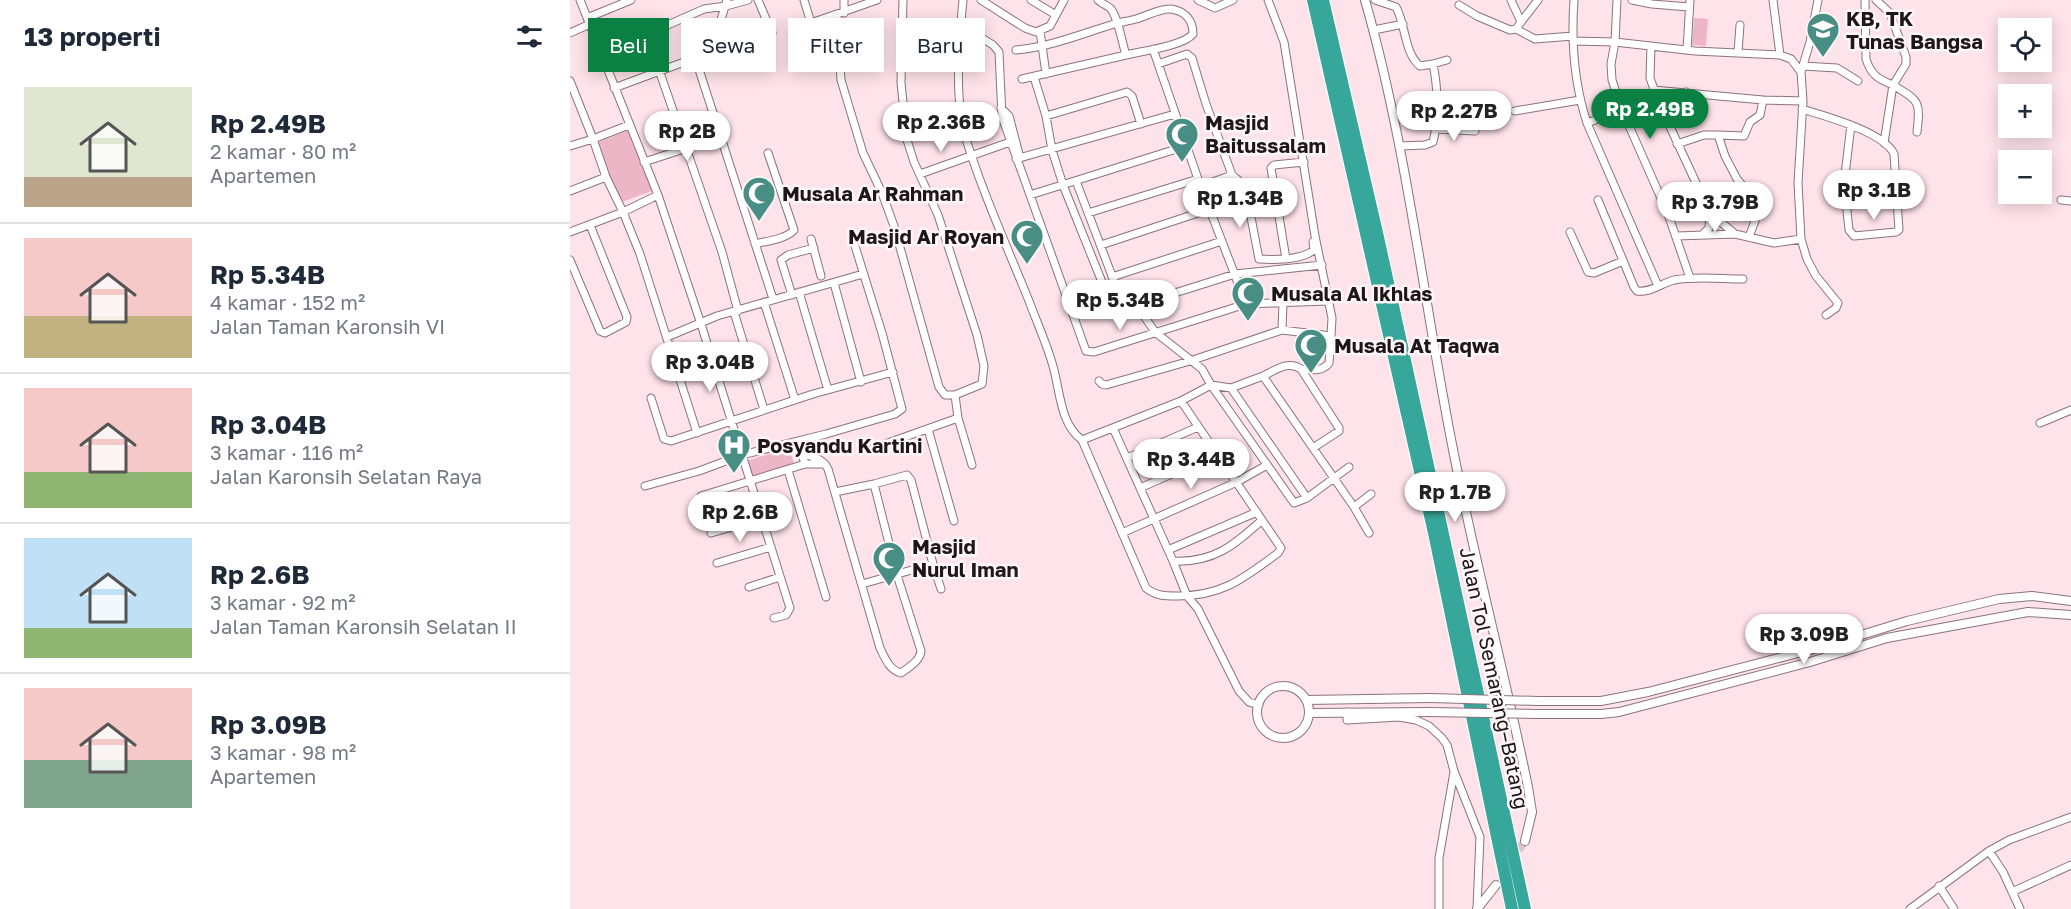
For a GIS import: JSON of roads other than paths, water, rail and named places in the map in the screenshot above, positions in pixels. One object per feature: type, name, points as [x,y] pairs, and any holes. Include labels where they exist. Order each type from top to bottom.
[{"type":"highway","name":"Jalan Tol Semarang–Batang","points":[[1313,0],[1434,533],[1512,909]]},
{"type":"highway","name":"Jalan Tol Semarang–Batang","points":[[1323,0],[1378,237],[1525,909]]},
{"type":"street","points":[[570,33],[588,21],[580,0]]},
{"type":"street","points":[[594,18],[631,0]]},
{"type":"street","points":[[669,24],[704,9],[747,0]]},
{"type":"street","points":[[758,0],[766,18]]},
{"type":"street","points":[[804,0],[811,23],[877,0]]},
{"type":"street","points":[[844,0],[841,14],[840,80],[863,153],[882,193],[894,226],[939,387],[945,395],[955,395],[982,384],[984,366],[977,335],[942,225],[907,140],[902,104],[903,0]]},
{"type":"street","points":[[962,18],[963,0]]},
{"type":"street","points":[[981,0],[1025,28],[1036,32],[1050,26],[1064,0]]},
{"type":"street","points":[[1031,0],[1056,15]]},
{"type":"street","points":[[1098,0],[1112,11],[1126,55]]},
{"type":"street","points":[[1198,0],[1215,8],[1233,0]]},
{"type":"street","points":[[1268,0],[1284,42],[1315,236],[1332,318],[1329,363],[1317,370],[1301,369]]},
{"type":"street","points":[[1365,0],[1400,146],[1443,398],[1470,533],[1493,625],[1528,787],[1532,812],[1525,841]]},
{"type":"street","points":[[1375,0],[1396,7],[1412,58],[1420,66],[1447,60]]},
{"type":"street","points":[[1511,0],[1521,22]]},
{"type":"street","points":[[1574,0],[1573,38],[1580,100],[1587,123],[1658,286]]},
{"type":"street","points":[[1617,0],[1611,72],[1622,110],[1677,236],[1690,278]]},
{"type":"street","points":[[1632,0],[1690,4],[1687,50]]},
{"type":"street","points":[[1773,0],[1780,55]]},
{"type":"street","points":[[1818,0],[1802,69],[1803,105],[1798,183],[1802,239],[1807,259],[1816,276],[1838,303],[1836,308],[1826,315]]},
{"type":"street","points":[[1864,0],[1866,59],[1869,68],[1878,79],[1893,85],[1915,99],[1918,103],[1917,132]]},
{"type":"street","points":[[1876,0],[1890,13],[1906,57],[1906,64],[1893,85],[1884,143]]},
{"type":"street","points":[[1516,29],[1535,1]]},
{"type":"street","points":[[721,18],[726,3]]},
{"type":"street","points":[[1459,5],[1477,16],[1510,30],[1516,29],[1535,39],[1573,38],[1687,50],[1780,55],[1791,59],[1802,69],[1836,68],[1858,81]]},
{"type":"street","points":[[1016,50],[1041,48],[1167,9],[1178,10],[1186,15],[1194,31],[1191,37],[1153,49],[1022,79]]},
{"type":"street","points":[[1374,30],[1403,24]]},
{"type":"street","points":[[1738,52],[1740,25]]},
{"type":"street","points":[[1040,31],[1046,74]]},
{"type":"street","points":[[985,40],[999,52],[1001,108],[1010,142],[1018,158]]},
{"type":"street","points":[[1651,46],[1650,78],[1653,90],[1677,144],[1710,213],[1735,234]]},
{"type":"street","points":[[1153,49],[1174,114],[1246,304]]},
{"type":"street","points":[[1158,64],[1185,54],[1191,55],[1232,175],[1245,186],[1258,258],[1286,259],[1310,253],[1314,247],[1303,162]]},
{"type":"street","points":[[1400,146],[1429,145],[1433,142],[1437,106],[1433,64]]},
{"type":"street","points":[[608,72],[658,195],[790,608],[786,615],[774,618]]},
{"type":"street","points":[[614,88],[654,72]]},
{"type":"street","points":[[660,72],[722,252],[736,312],[764,410]]},
{"type":"street","points":[[700,72],[773,299]]},
{"type":"street","points":[[960,72],[960,111],[963,129],[971,155],[1041,332],[1068,423],[1074,434],[1083,440],[1146,588],[1159,595],[1206,594],[1230,586],[1253,572],[1281,548],[1181,401]]},
{"type":"street","points":[[1034,77],[1063,185],[1106,294],[1112,299],[1120,297],[1137,305],[1155,332],[1202,369],[1293,502],[1307,498],[1349,467]]},
{"type":"street","points":[[570,81],[606,177],[640,254],[698,433]]},
{"type":"street","points":[[1653,90],[1803,105],[1851,125],[1884,143],[1894,154],[1899,230],[1896,232],[1854,236],[1849,230],[1844,183],[1851,125]]},
{"type":"street","points":[[1046,116],[1128,92],[1134,99],[1141,124]]},
{"type":"street","points":[[1662,110],[1686,92]]},
{"type":"street","points":[[1515,111],[1580,100]]},
{"type":"street","points":[[1677,144],[1704,135],[1744,136],[1750,122],[1760,115],[1763,100]]},
{"type":"street","points":[[1437,106],[1469,106]]},
{"type":"street","points":[[1001,108],[1009,116],[1018,158],[1030,195],[1084,348],[1089,352],[1246,304],[1328,301]]},
{"type":"street","points":[[1587,123],[1622,110]]},
{"type":"street","points":[[1018,158],[1174,114]]},
{"type":"street","points":[[570,146],[629,125]]},
{"type":"street","points":[[1435,129],[1475,130]]},
{"type":"street","points":[[1718,135],[1725,156],[1737,179],[1757,203],[1758,213],[1749,237]]},
{"type":"street","points":[[644,162],[721,137]]},
{"type":"street","points":[[920,174],[1010,142]]},
{"type":"street","points":[[1030,195],[1186,146]]},
{"type":"street","points":[[755,244],[784,236],[794,230],[768,153]]},
{"type":"street","points":[[1286,259],[1271,168],[1274,165],[1303,162]]},
{"type":"street","points":[[1202,186],[1232,175]]},
{"type":"street","points":[[570,191],[606,177]]},
{"type":"street","points":[[1088,213],[1198,178]]},
{"type":"street","points":[[1076,182],[1120,297]]},
{"type":"street","points":[[570,232],[623,212],[658,195]]},
{"type":"street","points":[[1598,200],[1638,291],[1645,292],[1673,281],[1690,278],[1743,279]]},
{"type":"street","points":[[2061,200],[2071,201]]},
{"type":"street","points":[[1101,245],[1210,209]]},
{"type":"street","points":[[1703,234],[1709,228],[1710,213]]},
{"type":"street","points":[[570,260],[597,327],[605,333],[624,324],[627,319],[590,225]]},
{"type":"street","points":[[1570,232],[1588,272],[1594,273],[1623,261]]},
{"type":"street","points":[[1677,236],[1735,234],[1774,243],[1802,239]]},
{"type":"street","points":[[811,239],[821,276]]},
{"type":"street","points":[[1112,277],[1222,241]]},
{"type":"street","points":[[645,486],[699,471],[742,455],[895,414],[902,407],[855,246]]},
{"type":"street","points":[[814,249],[788,255],[781,260],[796,294],[828,390]]},
{"type":"street","points":[[1137,305],[1235,274],[1322,265]]},
{"type":"street","points":[[667,337],[717,316],[863,274]]},
{"type":"street","points":[[834,283],[861,382]]},
{"type":"street","points":[[764,302],[795,400]]},
{"type":"street","points":[[1282,330],[1283,303]]},
{"type":"street","points":[[1100,381],[1106,385],[1190,361],[1282,330],[1331,336]]},
{"type":"street","points":[[1083,440],[1181,401],[1211,385],[1231,388],[1289,365],[1295,365],[1301,369],[1338,426],[1339,431],[1313,448]]},
{"type":"street","points":[[651,398],[664,439],[667,441],[732,423],[795,400],[893,372]]},
{"type":"street","points":[[1263,376],[1354,507],[1369,533]]},
{"type":"street","points":[[1231,388],[1307,498]]},
{"type":"street","points":[[955,395],[958,418],[972,465]]},
{"type":"street","points":[[2040,423],[2071,410]]},
{"type":"street","points":[[872,449],[958,418]]},
{"type":"street","points":[[1127,458],[1198,427]]},
{"type":"street","points":[[1113,428],[1187,596],[1203,617],[1239,691],[1249,702],[1259,705]]},
{"type":"street","points":[[928,429],[954,521]]},
{"type":"street","points":[[798,441],[805,464]]},
{"type":"street","points":[[801,452],[820,460],[828,469],[880,648],[891,667],[901,673],[916,661],[921,651],[897,574],[874,484]]},
{"type":"street","points":[[1140,488],[1217,454]]},
{"type":"street","points":[[701,496],[805,464],[825,464]]},
{"type":"street","points":[[1122,533],[1237,482],[1267,465]]},
{"type":"street","points":[[788,470],[826,597]]},
{"type":"street","points":[[835,492],[905,475],[909,478],[941,589]]},
{"type":"street","points":[[1354,507],[1371,494]]},
{"type":"street","points":[[1168,550],[1257,512]]},
{"type":"street","points":[[711,533],[762,518]]},
{"type":"street","points":[[1173,561],[1187,562],[1221,552],[1235,544],[1262,520]]},
{"type":"street","points":[[717,563],[771,547]]},
{"type":"street","points":[[862,584],[933,564]]},
{"type":"street","points":[[749,586],[780,577]]},
{"type":"street","points":[[1306,700],[1430,698],[1601,701],[1648,692],[1825,646],[1907,621],[1999,599],[2032,596],[2071,601]]},
{"type":"street","points":[[1309,713],[1600,714],[1618,712],[1809,662],[1887,638],[2028,612],[2071,615]]},
{"type":"street","points":[[1281,687],[1296,690],[1306,700],[1309,713],[1305,727],[1299,733],[1278,738],[1265,731],[1261,725],[1258,718],[1259,705],[1267,692],[1281,687]]},
{"type":"street","points":[[1347,712],[1347,720],[1399,717],[1416,720],[1436,731],[1447,745],[1454,771],[1480,837],[1477,908]]},
{"type":"street","points":[[1439,909],[1439,858],[1454,771]]},
{"type":"street","points":[[1912,908],[1989,851],[2009,840],[2071,817]]},
{"type":"street","points":[[1989,851],[2003,872],[2020,909]]},
{"type":"street","points":[[2012,892],[2071,865]]},
{"type":"street","points":[[1477,908],[1496,885]]},
{"type":"street","points":[[1940,886],[1954,909]]},
{"type":"tunnel","points":[[1512,860],[1525,841]]},
{"type":"place","name":"KB, TK Tunas Bangsa","points":[[1823,58]]},
{"type":"place","name":"Masjid Baitussalam","points":[[1182,163]]},
{"type":"place","name":"Musala Ar Rahman","points":[[759,222]]},
{"type":"place","name":"Masjid Ar Royan","points":[[1027,265]]},
{"type":"place","name":"Musala Al Ikhlas","points":[[1248,322]]},
{"type":"place","name":"Musala At Taqwa","points":[[1311,374]]},
{"type":"place","name":"Posyandu Kartini","points":[[734,474]]},
{"type":"place","name":"Masjid Nurul Iman","points":[[889,587]]}]
